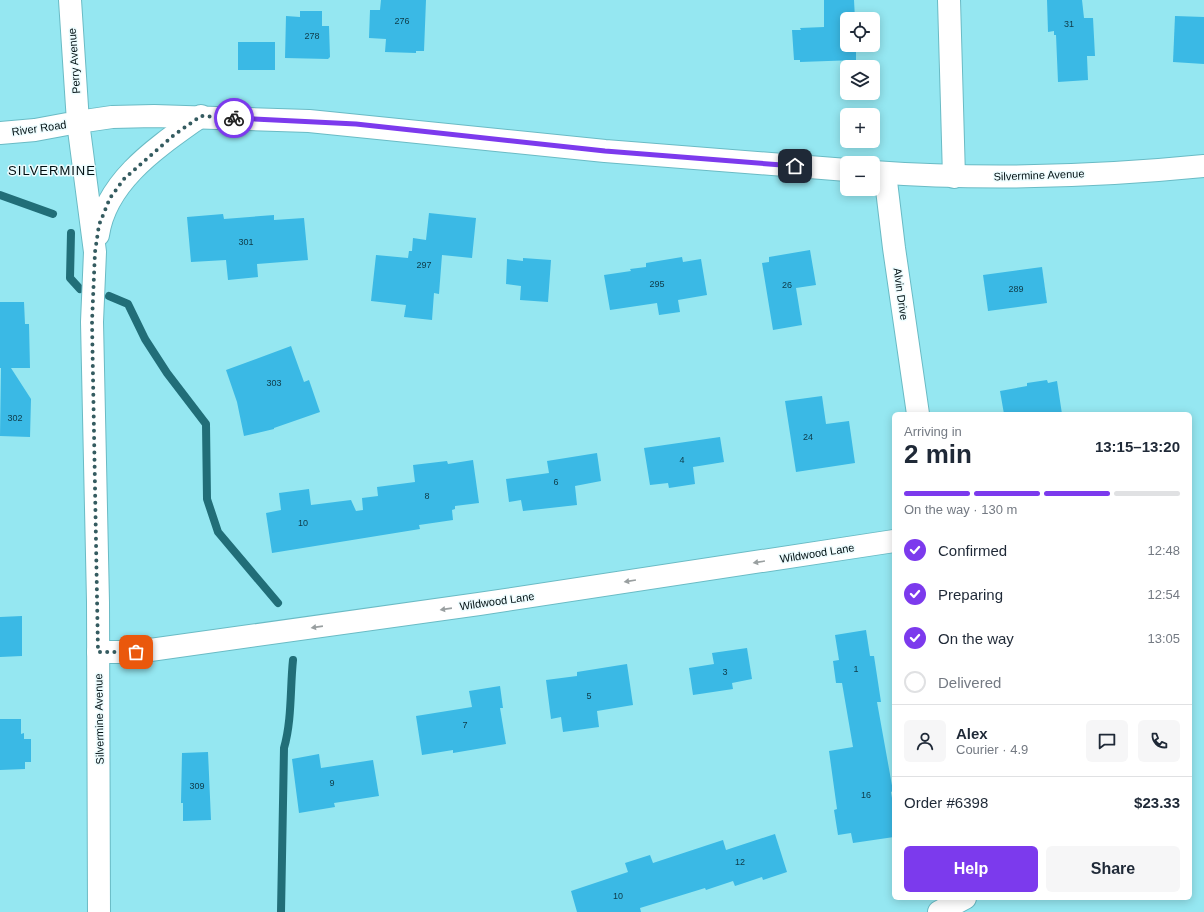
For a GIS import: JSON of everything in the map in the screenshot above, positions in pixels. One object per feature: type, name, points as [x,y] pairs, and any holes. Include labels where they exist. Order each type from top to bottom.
[{"type":"street","name":"Perry Avenue","points":[[70,0],[78,122]]},
{"type":"street","points":[[949,0],[954,177]]},
{"type":"street","points":[[95,252],[99,225],[110,198],[124,179],[174,135],[201,116]]},
{"type":"street","points":[[78,122],[112,117],[201,116],[356,124],[605,151],[840,169]]},
{"type":"street","name":"River Road","points":[[0,133],[35,130],[78,122]]},
{"type":"street","name":"Silvermine Avenue","points":[[78,122],[95,252],[92,322],[98,652],[99,912]]},
{"type":"street","name":"Silvermine Avenue","points":[[880,172],[954,177],[1092,174],[1204,166]]},
{"type":"street","name":"Alvin Drive","points":[[880,177],[894,248],[918,412]]},
{"type":"street","name":"Wildwood Lane","points":[[98,652],[136,652],[479,604],[892,541]]},
{"type":"street","points":[[939,912],[962,900]]},
{"type":"building","points":[[381,0],[426,0],[424,51],[416,51],[416,53],[385,52],[386,39],[369,38],[370,10],[380,10]]},
{"type":"building","points":[[824,0],[854,0],[855,12],[840,12],[840,52],[856,52],[856,60],[800,62],[800,60],[794,60],[792,30],[801,30],[800,28],[824,27]]},
{"type":"building","points":[[1047,0],[1082,0],[1084,18],[1093,18],[1095,56],[1087,56],[1088,80],[1058,82],[1056,35],[1054,35],[1054,31],[1048,32]]},
{"type":"building","points":[[300,11],[322,11],[322,26],[329,26],[330,57],[328,59],[285,58],[286,16],[300,17]]},
{"type":"building","points":[[1175,16],[1204,17],[1204,64],[1173,62]]},
{"type":"building","points":[[238,42],[275,42],[275,70],[238,70]]},
{"type":"building","points":[[429,213],[476,218],[472,258],[442,255],[439,294],[434,293],[432,320],[404,317],[406,305],[371,301],[376,255],[408,258],[409,251],[412,251],[413,238],[426,240]]},
{"type":"building","points":[[223,214],[224,219],[274,215],[274,220],[304,218],[308,260],[257,264],[258,277],[228,280],[226,260],[191,262],[187,217]]},
{"type":"building","points":[[810,250],[816,285],[796,288],[802,325],[773,330],[762,263],[769,262],[769,257]]},
{"type":"building","points":[[682,257],[683,262],[701,259],[707,295],[678,300],[680,312],[659,315],[657,303],[610,310],[604,275],[646,267],[646,263]]},
{"type":"building","points":[[523,258],[551,260],[548,302],[520,300],[521,286],[506,284],[507,259],[523,261]]},
{"type":"building","points":[[1042,267],[1047,303],[988,311],[983,275]]},
{"type":"building","points":[[0,302],[24,302],[25,324],[29,324],[30,368],[11,368],[31,399],[30,437],[0,436]]},
{"type":"building","points":[[291,346],[304,382],[309,380],[320,412],[274,429],[244,436],[237,402],[226,370]]},
{"type":"building","points":[[1047,380],[1048,383],[1057,381],[1062,412],[1004,412],[1000,391],[1027,386],[1027,383]]},
{"type":"building","points":[[822,396],[826,424],[849,421],[855,463],[796,472],[785,401]]},
{"type":"building","points":[[720,437],[724,462],[693,467],[695,484],[669,488],[668,483],[650,485],[644,448]]},
{"type":"building","points":[[597,453],[601,481],[575,486],[577,505],[523,511],[521,500],[509,502],[506,479],[549,473],[547,461]]},
{"type":"building","points":[[473,460],[479,503],[455,506],[455,509],[452,510],[453,520],[419,525],[420,529],[272,553],[266,513],[281,510],[279,493],[309,489],[311,505],[351,500],[356,511],[363,510],[362,498],[378,496],[377,487],[415,482],[413,465],[447,461],[448,464]]},
{"type":"building","points":[[22,616],[22,656],[0,657],[0,617]]},
{"type":"building","points":[[866,630],[870,656],[874,656],[881,702],[877,702],[892,785],[892,837],[853,843],[851,833],[838,835],[834,810],[837,809],[829,751],[853,747],[842,683],[836,683],[833,661],[839,660],[835,635]]},
{"type":"building","points":[[747,648],[752,679],[732,683],[733,689],[693,695],[689,668],[714,664],[712,653]]},
{"type":"building","points":[[627,664],[633,705],[597,711],[599,727],[563,732],[561,717],[551,719],[546,680],[577,676],[577,672]]},
{"type":"building","points":[[500,686],[503,708],[500,708],[506,744],[453,753],[453,750],[422,755],[416,716],[472,707],[469,691]]},
{"type":"building","points":[[0,719],[21,719],[21,734],[24,733],[24,739],[31,739],[31,762],[25,762],[25,769],[0,770]]},
{"type":"building","points":[[208,752],[211,820],[183,821],[183,803],[181,803],[182,753]]},
{"type":"building","points":[[319,754],[321,768],[373,760],[379,796],[334,803],[335,807],[299,813],[292,759]]},
{"type":"building","points":[[775,834],[787,872],[763,880],[762,877],[735,886],[733,881],[706,890],[705,888],[640,908],[641,912],[577,912],[571,891],[628,872],[625,863],[650,855],[653,863],[723,840],[726,850]]},
{"type":"waterway","points":[[0,195],[53,214]]},
{"type":"waterway","points":[[71,233],[70,278],[80,289]]},
{"type":"waterway","points":[[109,296],[128,304],[145,339],[167,373],[206,424],[207,499],[218,532],[278,603]]},
{"type":"waterway","points":[[281,912],[284,748],[290,715],[293,660]]},
{"type":"way so far","points":[[136,652],[98,652],[92,305],[95,252],[99,225],[110,198],[124,179],[138,165],[174,135],[201,116],[234,118]]},
{"type":"district","name":"SILVERMINE","points":[[52,170]]},
{"type":"route","points":[[234,118],[356,124],[605,151],[795,166]]}]
